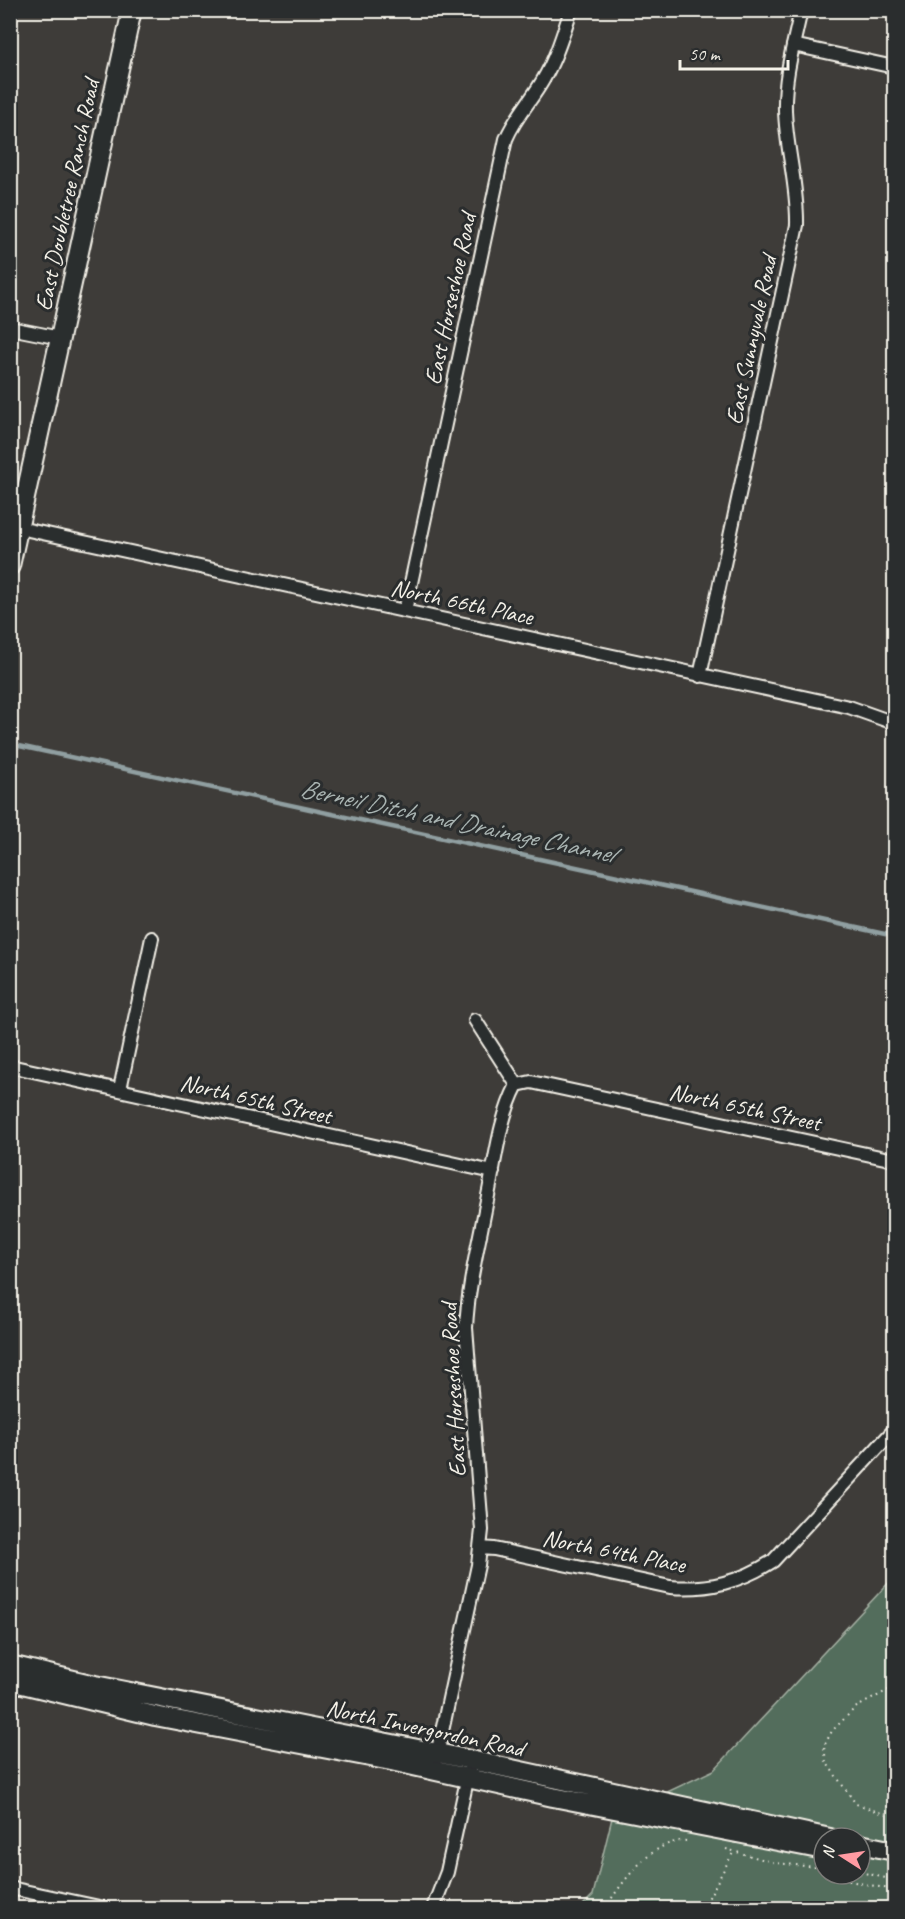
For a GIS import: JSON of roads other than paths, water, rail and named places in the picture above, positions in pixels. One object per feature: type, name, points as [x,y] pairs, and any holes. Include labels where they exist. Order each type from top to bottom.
[{"type":"street","name":"East Doubletree Ranch Road","points":[[10,566],[132,10]]},
{"type":"street","name":"East Horseshoe Road","points":[[405,611],[506,139],[516,118],[542,83],[554,61],[571,10]]},
{"type":"street","name":"East Sunnyvale Road","points":[[700,676],[797,225],[798,195],[785,111],[787,78],[801,10]]},
{"type":"street","points":[[793,45],[894,67]]},
{"type":"street","points":[[10,328],[60,338]]},
{"type":"street","name":"North 66th Place","points":[[19,528],[849,707],[894,723]]},
{"type":"street","points":[[120,1089],[152,938]]},
{"type":"street","points":[[475,1020],[517,1085]]},
{"type":"street","name":"North 65th Street","points":[[10,1066],[493,1172]]},
{"type":"street","name":"North 65th Street","points":[[517,1085],[531,1082],[894,1160]]},
{"type":"street","name":"East Horseshoe Road","points":[[436,1762],[480,1548],[479,1486],[466,1328],[474,1261],[510,1098],[517,1085]]},
{"type":"street","name":"North 64th Place","points":[[480,1548],[495,1549],[670,1587],[690,1588],[732,1583],[773,1561],[894,1430]]},
{"type":"street","name":"North Invergordon Road","points":[[10,1665],[171,1710]]},
{"type":"street","name":"North Invergordon Road","points":[[10,1681],[436,1762],[812,1847]]},
{"type":"street","points":[[433,1908],[447,1872],[469,1769]]},
{"type":"street","name":"North Invergordon Road","points":[[469,1769],[812,1835]]},
{"type":"street","points":[[872,1846],[894,1851]]},
{"type":"street","points":[[872,1859],[894,1863]]},
{"type":"street","points":[[10,1888],[104,1908]]},
{"type":"waterway","name":"Berneil Ditch and Drainage Channel","points":[[10,744],[894,936]]}]
